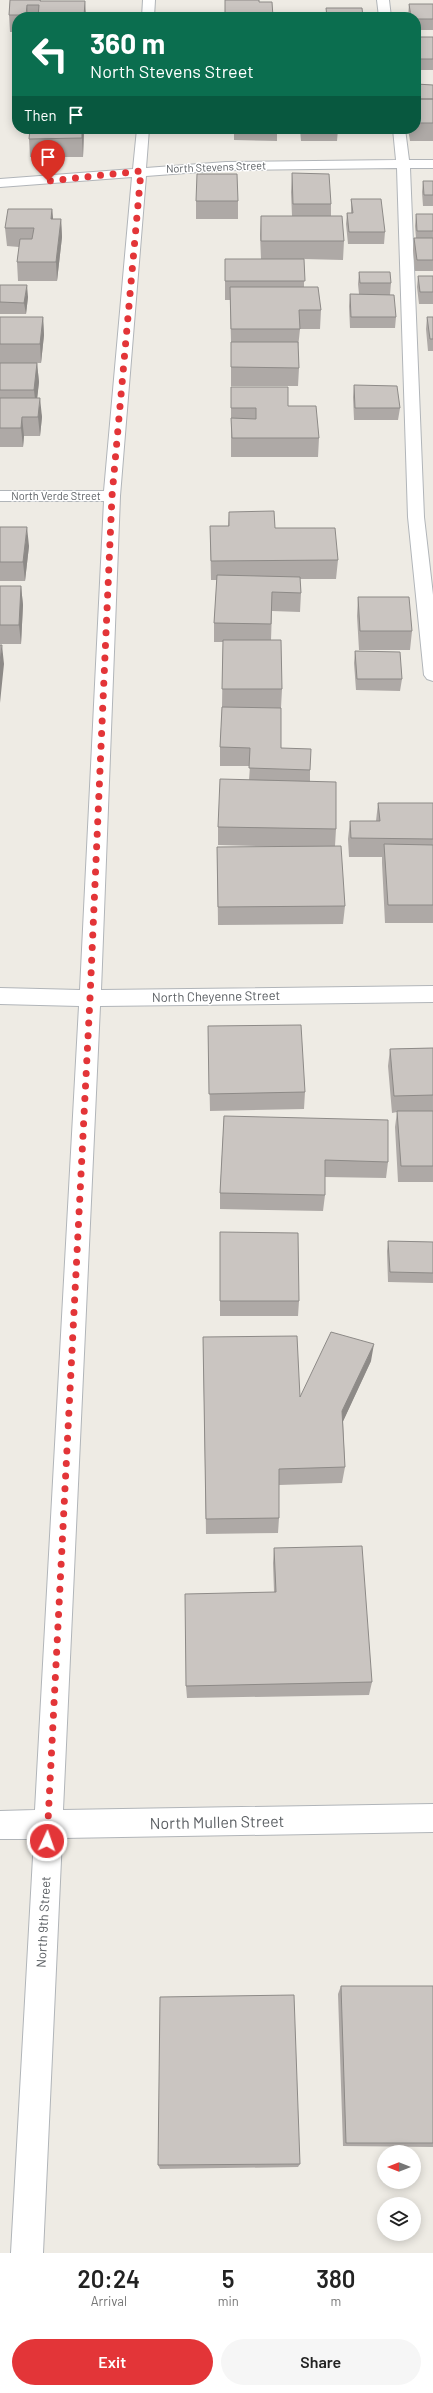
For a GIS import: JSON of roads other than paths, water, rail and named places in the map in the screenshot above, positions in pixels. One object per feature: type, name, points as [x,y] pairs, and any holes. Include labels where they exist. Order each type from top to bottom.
[{"type":"street","points":[[148,12],[149,0]]},
{"type":"street","points":[[382,0],[384,12]]},
{"type":"street","name":"North 9th Street","points":[[27,2253],[47,1826],[90,998],[112,496],[141,171],[143,134]]},
{"type":"street","points":[[399,134],[402,164],[416,517],[433,675]]},
{"type":"street","name":"North Stevens Street","points":[[0,183],[141,171],[226,166],[433,164]]},
{"type":"street","name":"North Verde Street","points":[[0,496],[112,496]]},
{"type":"street","name":"North Cheyenne Street","points":[[0,996],[90,998],[433,994]]},
{"type":"street","name":"North Mullen Street","points":[[0,1825],[47,1826],[433,1818]]}]
